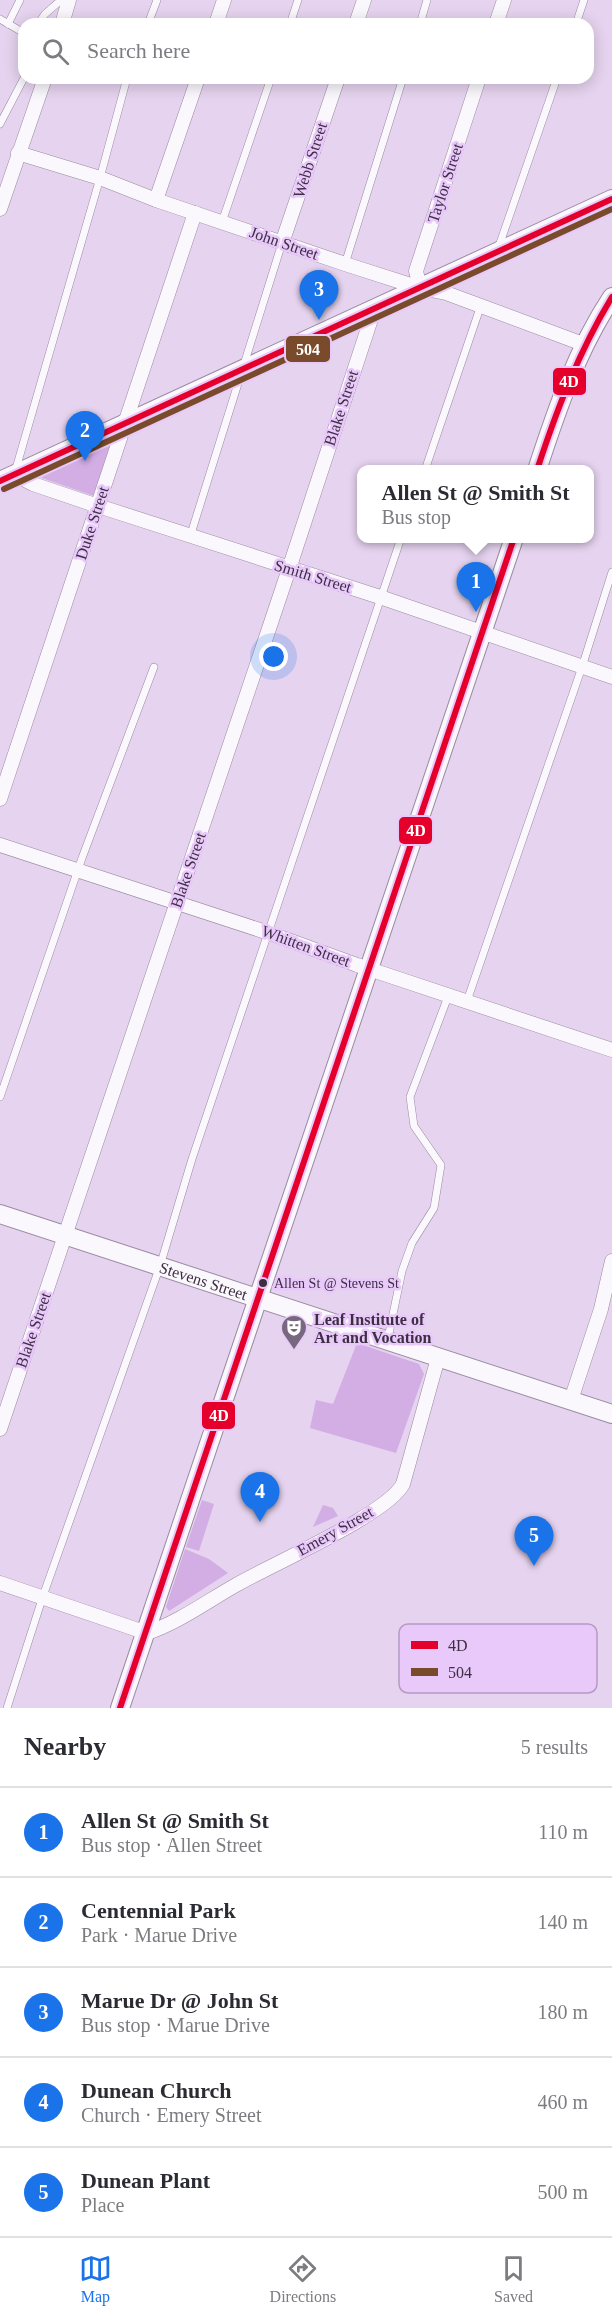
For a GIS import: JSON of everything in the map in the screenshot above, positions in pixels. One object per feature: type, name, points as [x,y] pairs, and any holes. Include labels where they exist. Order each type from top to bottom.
[{"type":"street","points":[[64,18],[69,0]]},
{"type":"street","points":[[218,18],[224,0]]},
{"type":"street","points":[[358,18],[364,0]]},
{"type":"street","points":[[498,18],[504,0]]},
{"type":"street","points":[[0,209],[43,84]]},
{"type":"street","points":[[156,200],[196,84]]},
{"type":"street","name":"Webb Street","points":[[282,243],[336,84]]},
{"type":"street","name":"Taylor Street","points":[[420,288],[416,271],[477,84]]},
{"type":"street","name":"John Street","points":[[18,153],[100,178],[156,200],[345,264],[420,288],[446,293],[583,344]]},
{"type":"street","points":[[4,480],[612,199]]},
{"type":"street","name":"Duke Street","points":[[0,799],[195,213]]},
{"type":"street","points":[[539,465],[583,344],[612,297]]},
{"type":"street","name":"Blake Street","points":[[0,1429],[374,309]]},
{"type":"street","name":"Smith Street","points":[[4,480],[33,484],[190,537],[381,597],[482,634],[612,677]]},
{"type":"street","points":[[120,1708],[512,543]]},
{"type":"street","name":"Whitten Street","points":[[0,845],[269,933],[612,1050]]},
{"type":"street","name":"Stevens Street","points":[[0,1214],[612,1414]]},
{"type":"street","points":[[571,1400],[601,1309],[612,1261]]},
{"type":"street","name":"Emery Street","points":[[147,1633],[171,1624],[235,1585],[363,1518],[397,1493],[403,1484],[438,1358]]},
{"type":"street","points":[[0,1583],[147,1633]]},
{"type":"lane","points":[[8,24],[20,0]]},
{"type":"lane","points":[[42,18],[61,0]]},
{"type":"lane","points":[[150,18],[157,0]]},
{"type":"lane","points":[[292,18],[298,0]]},
{"type":"lane","points":[[422,18],[427,0]]},
{"type":"lane","points":[[578,18],[584,0]]},
{"type":"lane","points":[[0,19],[18,30]]},
{"type":"lane","points":[[0,124],[21,84]]},
{"type":"lane","points":[[4,480],[100,178],[125,84]]},
{"type":"lane","points":[[222,222],[269,84]]},
{"type":"lane","points":[[345,264],[401,84]]},
{"type":"lane","points":[[497,252],[555,84]]},
{"type":"lane","points":[[190,537],[282,243]]},
{"type":"lane","points":[[426,465],[481,305]]},
{"type":"lane","points":[[7,1708],[43,1596],[160,1266],[192,1159],[399,543]]},
{"type":"lane","points":[[467,1001],[582,667],[612,572]]},
{"type":"lane","points":[[0,1097],[78,870],[154,667]]},
{"type":"lane","points":[[387,1341],[402,1271],[412,1243],[434,1208],[441,1165],[414,1126],[410,1098],[449,994]]},
{"type":"shaded area","points":[[110,441],[110,448],[94,496],[42,478],[40,474],[98,443]]},
{"type":"shaded area","points":[[357,1343],[419,1364],[424,1374],[396,1453],[310,1428],[316,1400],[333,1404]]},
{"type":"shaded area","points":[[202,1500],[214,1504],[199,1551],[186,1547]]},
{"type":"shaded area","points":[[323,1505],[333,1508],[338,1516],[313,1527]]},
{"type":"shaded area","points":[[185,1549],[209,1559],[228,1573],[169,1611],[166,1607]]},
{"type":"transit line","name":"4D","points":[[0,481],[612,199]]},
{"type":"transit line","name":"504","points":[[4,489],[612,209]]},
{"type":"transit line","name":"4D","points":[[539,465],[570,381],[589,338],[612,297]]},
{"type":"transit line","name":"4D","points":[[120,1708],[512,543]]},
{"type":"place","name":"Marue Dr @ John St","points":[[319,320]]},
{"type":"place","name":"Centennial Park","points":[[85,461]]},
{"type":"place","name":"Allen St @ Smith St","points":[[476,612]]},
{"type":"place","name":"Allen St @ Stevens St","points":[[263,1283]]},
{"type":"place","name":"Leaf Institute of Art and Vocation","points":[[294,1351]]},
{"type":"place","name":"Dunean Church","points":[[260,1522]]},
{"type":"place","name":"Dunean Plant","points":[[534,1566]]}]
